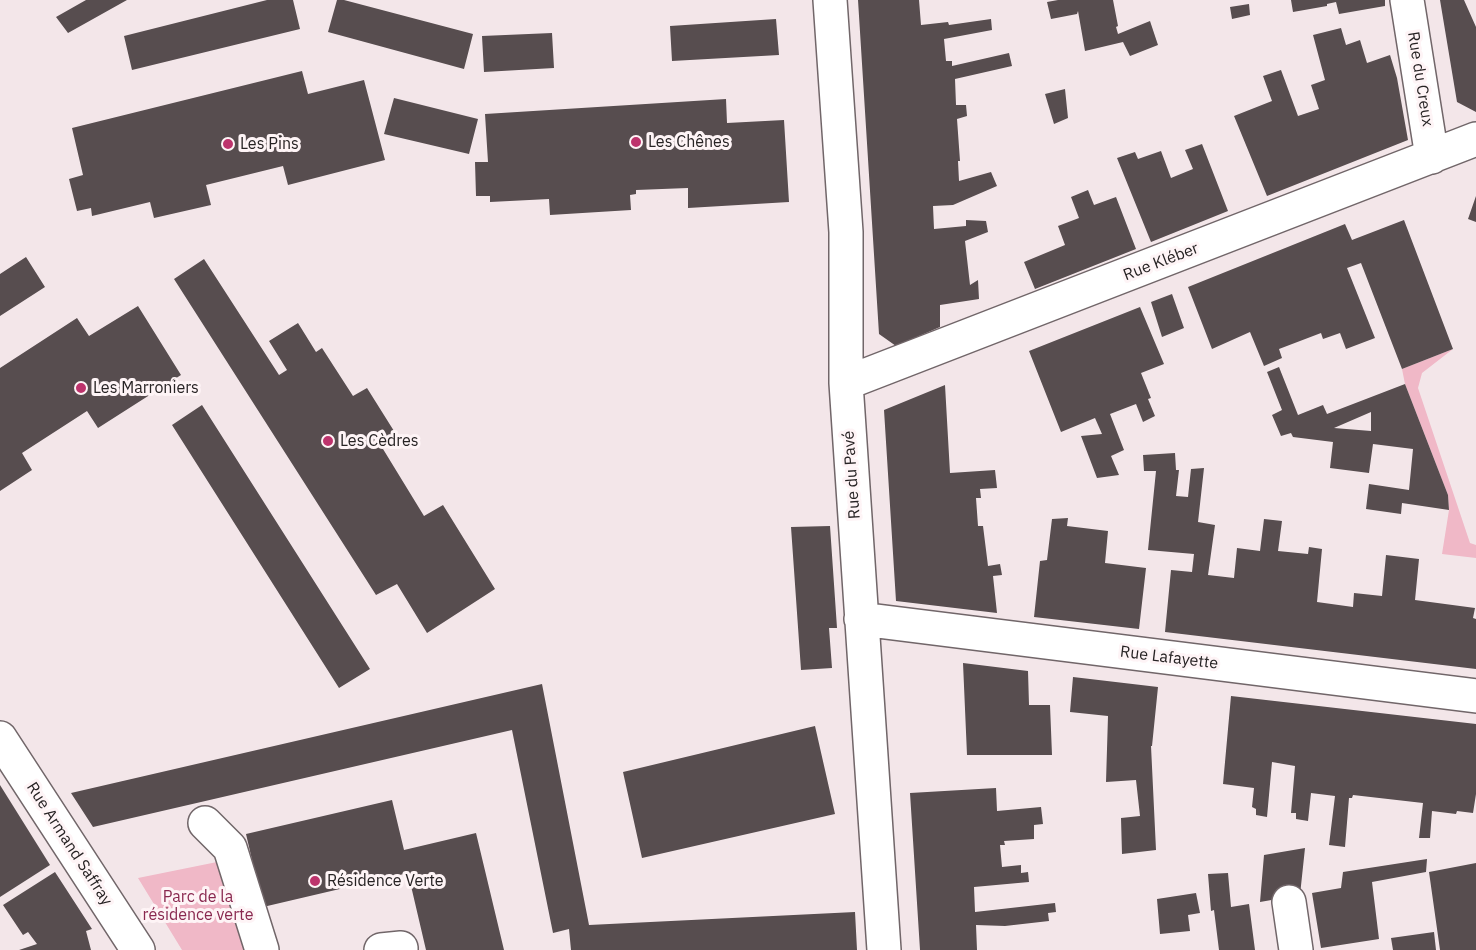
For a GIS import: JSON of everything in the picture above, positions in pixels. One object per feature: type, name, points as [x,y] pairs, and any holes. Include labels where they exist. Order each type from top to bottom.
[{"type":"street","name":"Rue du Pavé","points":[[830,0],[846,232],[846,383],[884,950]]},
{"type":"street","name":"Rue du Creux","points":[[1407,0],[1432,157]]},
{"type":"street","name":"Rue Kléber","points":[[846,383],[1476,139]]},
{"type":"street","name":"Rue Lafayette","points":[[861,619],[1476,696]]},
{"type":"street","name":"Rue Armand Saffray","points":[[0,738],[138,950]]},
{"type":"street","points":[[205,823],[230,848],[262,950]]},
{"type":"street","points":[[1288,902],[1296,950]]},
{"type":"street","points":[[381,950],[401,948],[401,950]]},
{"type":"green space","points":[[1453,349],[1422,373],[1418,388],[1470,543],[1476,545],[1476,558],[1442,554],[1449,510],[1448,495],[1405,384],[1402,369]]},
{"type":"green space","name":"Parc de la résidence verte","points":[[222,861],[249,950],[182,950],[138,878]]},
{"type":"building","points":[[86,0],[127,0],[68,33],[56,17]]},
{"type":"building","points":[[267,0],[293,0],[300,29],[132,70],[124,36]]},
{"type":"building","points":[[337,0],[473,34],[464,69],[328,32]]},
{"type":"building","points":[[858,0],[919,0],[921,25],[948,22],[949,25],[991,19],[992,30],[944,39],[946,61],[952,61],[952,66],[1009,53],[1012,66],[955,79],[956,105],[966,105],[967,116],[957,119],[959,181],[991,172],[997,186],[953,205],[933,206],[934,229],[966,226],[966,220],[986,221],[988,232],[965,241],[970,285],[978,280],[979,299],[940,305],[940,327],[896,346],[879,334]]},
{"type":"building","points":[[1113,0],[1118,34],[1150,21],[1158,45],[1130,56],[1123,42],[1085,51],[1078,11],[1077,14],[1051,19],[1047,2]]},
{"type":"building","points":[[1291,0],[1385,0],[1385,6],[1339,14],[1336,2],[1327,4],[1327,6],[1293,12]]},
{"type":"building","points":[[1440,0],[1464,0],[1476,27],[1476,112],[1457,102]]},
{"type":"building","points":[[1249,4],[1250,15],[1232,19],[1230,7]]},
{"type":"building","points":[[776,19],[779,55],[672,61],[670,26]]},
{"type":"building","points":[[1341,28],[1346,45],[1360,40],[1367,63],[1390,55],[1397,78],[1408,140],[1267,196],[1234,116],[1272,101],[1263,76],[1281,70],[1298,116],[1319,109],[1311,85],[1325,80],[1313,35]]},
{"type":"building","points":[[552,33],[554,68],[484,72],[482,36]]},
{"type":"building","name":"Les Pins","points":[[302,71],[308,94],[364,80],[385,160],[288,185],[283,166],[206,185],[211,205],[154,218],[150,202],[92,216],[91,208],[77,211],[69,179],[83,175],[72,128]]},
{"type":"building","points":[[1065,89],[1068,118],[1054,124],[1045,94]]},
{"type":"building","points":[[394,98],[478,119],[469,154],[384,134]]},
{"type":"building","name":"Les Chênes","points":[[726,99],[727,123],[784,120],[789,202],[688,208],[688,188],[636,190],[636,194],[630,195],[631,210],[550,215],[549,199],[490,202],[490,196],[476,196],[475,162],[488,162],[485,114]]},
{"type":"building","points":[[1202,144],[1228,211],[1151,242],[1117,158],[1135,152],[1138,159],[1161,151],[1171,178],[1193,169],[1185,150]]},
{"type":"building","points":[[1088,190],[1094,205],[1116,197],[1136,249],[1035,289],[1024,262],[1065,245],[1058,226],[1079,218],[1071,197]]},
{"type":"building","points":[[1476,196],[1476,222],[1468,219]]},
{"type":"building","points":[[1404,220],[1453,349],[1402,369],[1361,263],[1347,268],[1375,338],[1346,349],[1340,333],[1323,339],[1321,333],[1279,349],[1282,358],[1264,366],[1250,332],[1212,349],[1188,287],[1345,224],[1352,240]]},
{"type":"building","points":[[26,257],[45,287],[0,316],[0,274]]},
{"type":"building","name":"Les Cèdres","points":[[204,259],[279,375],[287,370],[269,341],[298,323],[316,352],[322,348],[353,396],[367,388],[399,439],[383,449],[424,516],[443,505],[495,589],[427,633],[397,584],[376,595],[174,279]]},
{"type":"building","points":[[1172,294],[1184,328],[1162,337],[1151,302]]},
{"type":"building","name":"Les Marroniers","points":[[138,306],[181,375],[98,428],[87,411],[22,453],[32,470],[0,491],[0,368],[77,318],[89,336]]},
{"type":"building","points":[[1140,307],[1164,364],[1141,373],[1155,416],[1143,422],[1136,404],[1110,414],[1124,450],[1111,456],[1119,475],[1097,478],[1081,436],[1102,434],[1095,418],[1061,432],[1029,351]]},
{"type":"building","points":[[1279,367],[1298,415],[1323,405],[1327,414],[1405,384],[1448,495],[1449,510],[1402,503],[1401,514],[1366,509],[1369,484],[1409,490],[1413,449],[1373,444],[1369,473],[1330,468],[1333,442],[1293,437],[1291,433],[1281,436],[1272,415],[1282,410],[1267,372]],"holes":[[[1371,412],[1371,431],[1334,428]]]},
{"type":"building","points":[[945,385],[950,473],[995,470],[997,488],[980,489],[981,498],[976,498],[978,526],[983,526],[988,566],[1000,564],[1002,575],[993,576],[997,613],[896,601],[884,410]]},
{"type":"building","points":[[202,405],[370,669],[339,688],[172,425]]},
{"type":"building","points":[[1175,453],[1176,470],[1179,470],[1176,496],[1188,497],[1191,469],[1204,468],[1198,522],[1215,525],[1208,575],[1234,578],[1237,548],[1260,551],[1264,519],[1282,521],[1278,551],[1308,554],[1309,547],[1322,549],[1317,602],[1353,607],[1354,593],[1382,596],[1386,555],[1419,559],[1415,600],[1475,608],[1473,618],[1476,619],[1476,669],[1165,632],[1171,570],[1192,572],[1194,554],[1148,550],[1156,471],[1144,471],[1143,455]]},
{"type":"building","points":[[1068,518],[1067,526],[1108,531],[1105,563],[1146,568],[1139,629],[1034,617],[1040,561],[1047,560],[1052,519]]},
{"type":"building","points":[[830,526],[837,628],[829,628],[832,668],[801,670],[791,527]]},
{"type":"building","points":[[963,663],[1028,671],[1029,705],[1050,705],[1052,755],[967,755]]},
{"type":"building","points":[[1073,677],[1158,687],[1151,746],[1156,850],[1122,854],[1121,818],[1140,816],[1136,780],[1106,782],[1108,716],[1070,712]]},
{"type":"building","points":[[542,684],[589,925],[855,912],[857,950],[571,950],[569,929],[553,933],[512,730],[93,827],[71,793]]},
{"type":"building","points":[[1231,696],[1476,724],[1476,794],[1473,813],[1457,811],[1456,814],[1432,811],[1430,838],[1419,838],[1423,803],[1353,795],[1349,798],[1345,847],[1329,845],[1335,796],[1311,793],[1308,821],[1296,819],[1296,813],[1291,813],[1295,766],[1272,762],[1267,817],[1256,815],[1256,809],[1252,807],[1254,788],[1223,784]]},
{"type":"building","points":[[815,726],[835,814],[642,858],[623,772]]},
{"type":"building","points":[[0,785],[50,865],[0,897]]},
{"type":"building","points":[[996,788],[997,811],[1041,807],[1043,824],[1034,825],[1034,839],[1004,841],[1005,845],[1000,845],[1002,867],[1021,865],[1021,873],[1028,872],[1029,882],[974,887],[975,912],[1055,903],[1056,912],[1048,913],[1049,921],[1005,926],[976,925],[977,950],[920,950],[910,793]]},
{"type":"building","name":"Résidence Verte","points":[[392,800],[404,850],[476,833],[504,950],[426,950],[408,873],[263,907],[246,834]]},
{"type":"building","points":[[1305,848],[1300,895],[1260,902],[1264,855]]},
{"type":"building","points":[[1427,859],[1426,872],[1372,882],[1379,939],[1321,948],[1312,893],[1341,888],[1343,872]]},
{"type":"building","points":[[1476,863],[1476,950],[1440,950],[1429,872]]},
{"type":"building","points":[[55,872],[92,929],[86,931],[91,950],[19,950],[37,944],[28,932],[23,935],[3,905]]},
{"type":"building","points":[[1228,873],[1231,907],[1249,904],[1255,950],[1219,950],[1214,910],[1211,911],[1208,874]]},
{"type":"building","points":[[1196,893],[1200,913],[1188,915],[1190,931],[1160,934],[1157,899]]},
{"type":"building","points":[[1434,932],[1436,950],[1393,950],[1391,938]]},
{"type":"place","name":"Les Chênes","points":[[636,142]]},
{"type":"place","name":"Les Pins","points":[[228,144]]},
{"type":"place","name":"Les Marroniers","points":[[81,388]]},
{"type":"place","name":"Les Cèdres","points":[[328,441]]},
{"type":"place","name":"Résidence Verte","points":[[315,881]]}]
